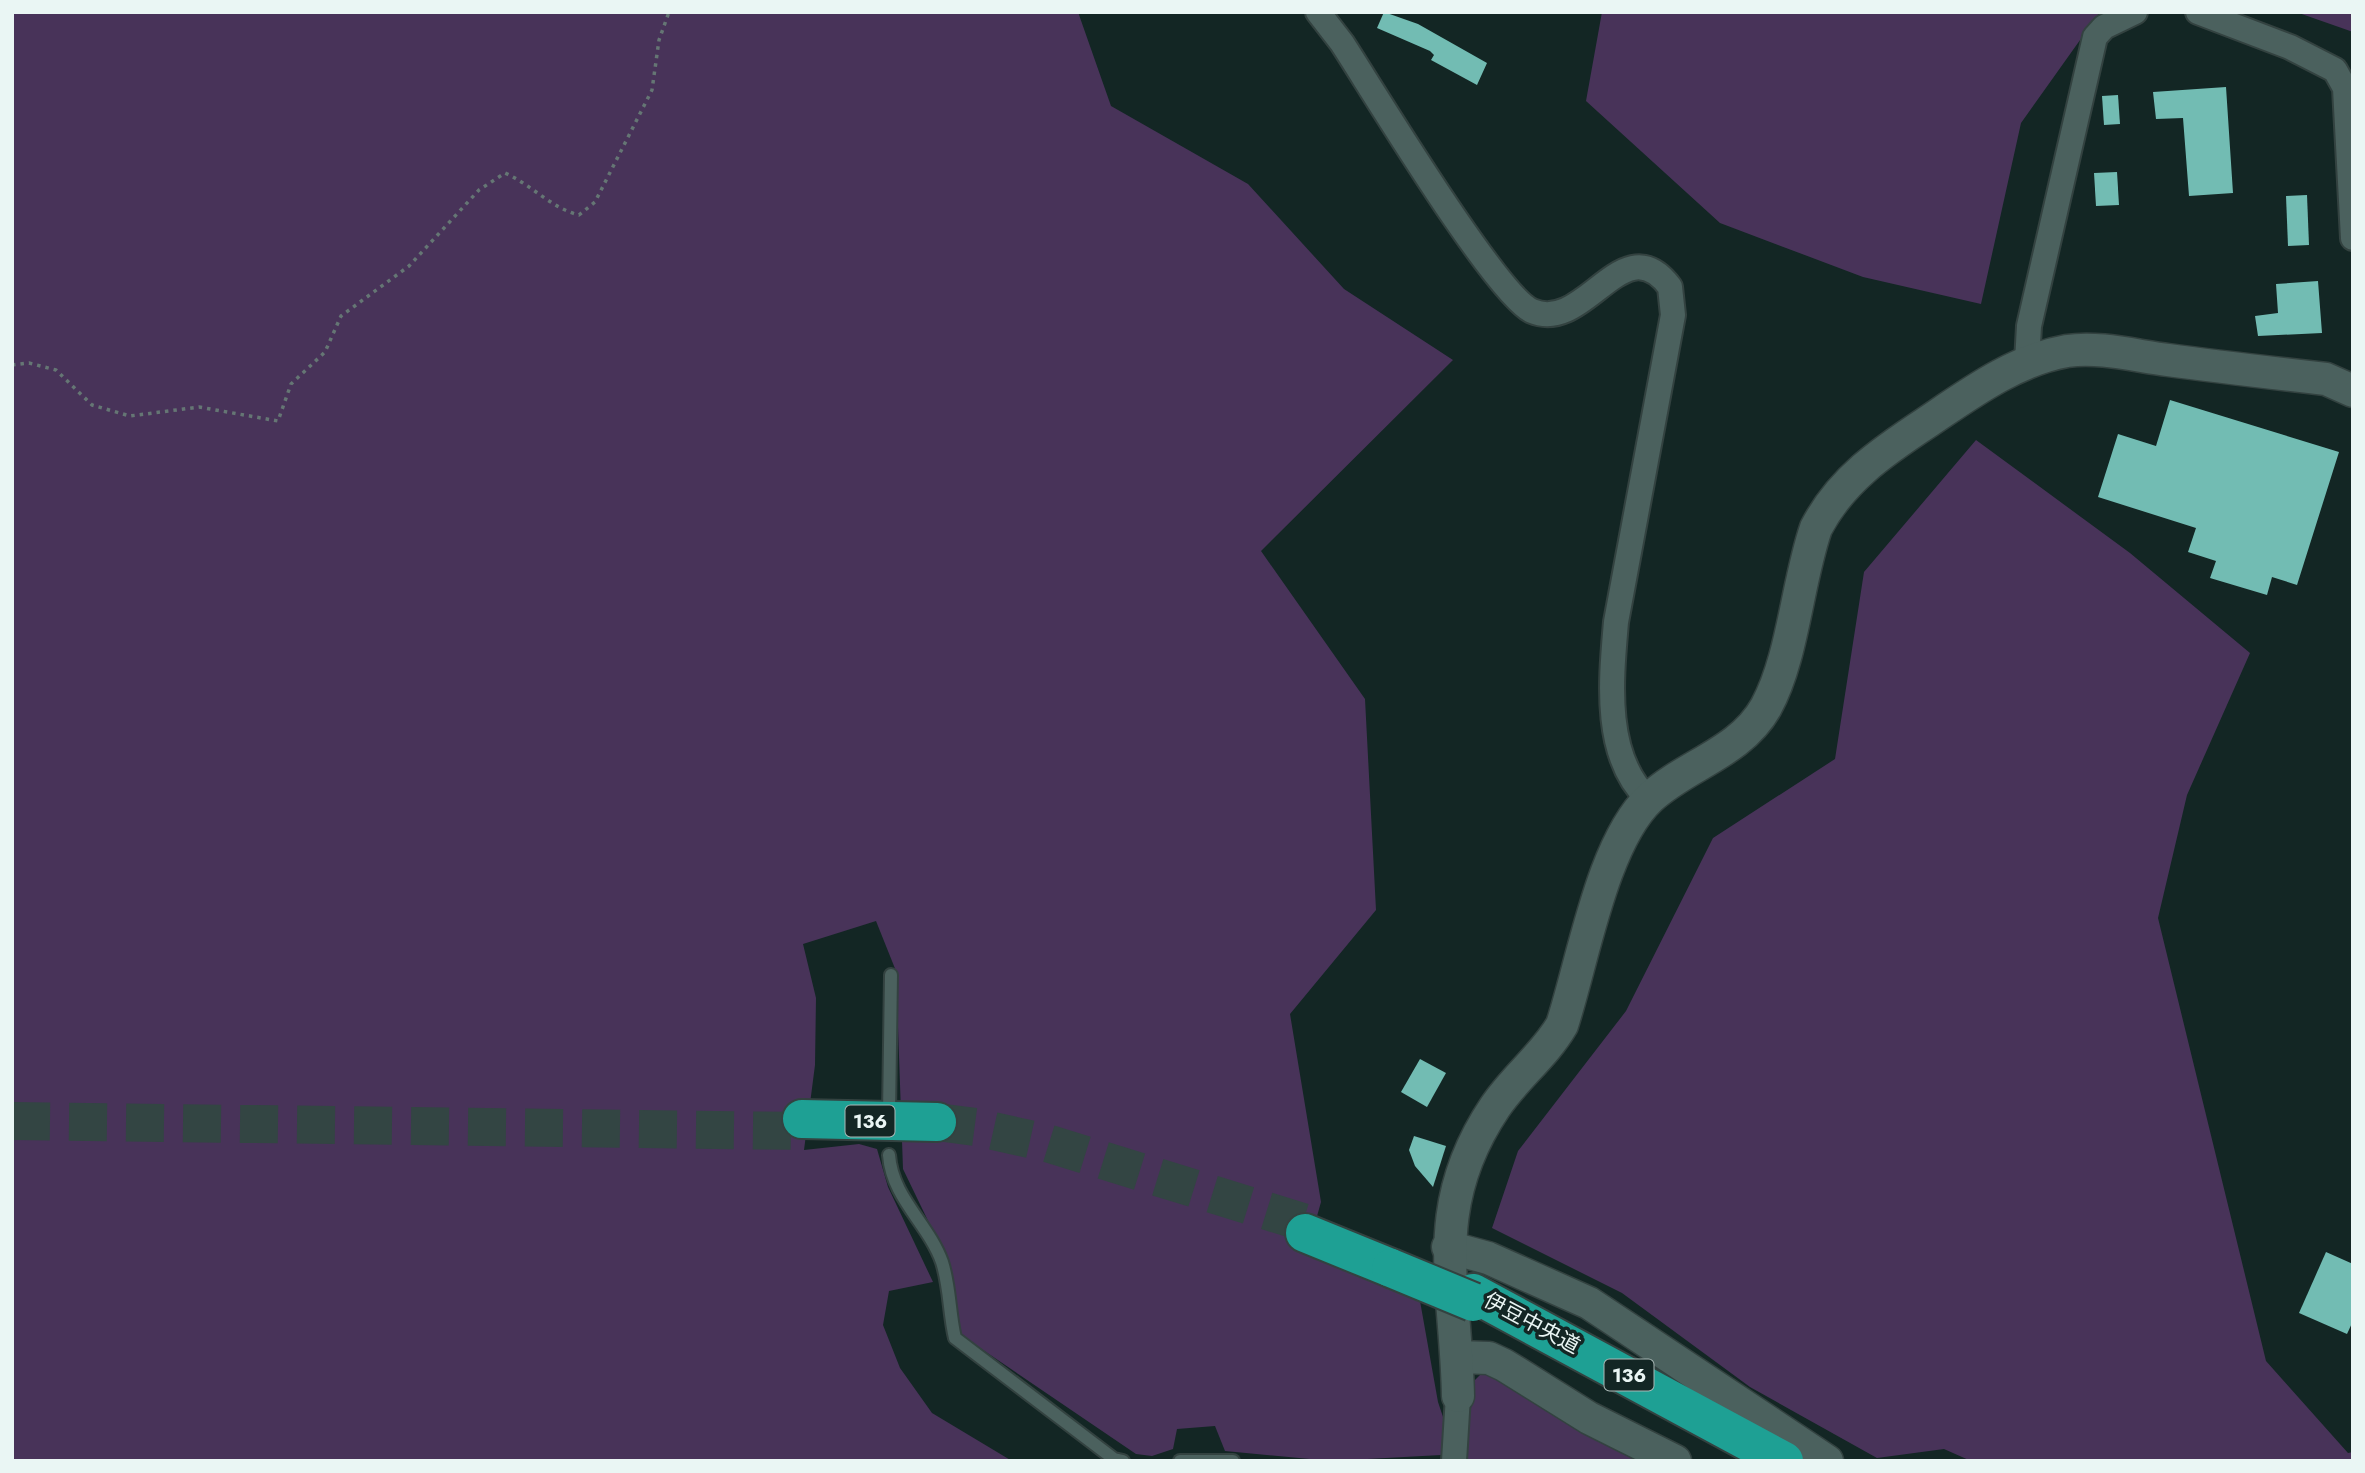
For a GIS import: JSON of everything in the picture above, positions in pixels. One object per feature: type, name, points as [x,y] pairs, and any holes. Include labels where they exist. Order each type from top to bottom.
[{"type":"highway","name":"136","points":[[802,1125],[937,1128]]},
{"type":"highway","name":"伊豆中央道","points":[[1307,1229],[1479,1299],[1610,1375],[1774,1450]]},
{"type":"highway","points":[[1479,1299],[1537,1313],[1560,1323],[1774,1450]]},
{"type":"highway","points":[[1610,1375],[1688,1430],[1742,1461]]},
{"type":"street","points":[[1318,12],[1342,43],[1475,245],[1522,305],[1533,312],[1560,314],[1583,301],[1610,276],[1628,269],[1643,269],[1664,279],[1670,288],[1673,315],[1616,622],[1613,656],[1621,759],[1633,785],[1648,800]]},
{"type":"street","points":[[2027,362],[2028,326],[2095,37],[2104,27],[2135,12]]},
{"type":"street","points":[[2198,12],[2290,47],[2335,70],[2345,88],[2353,237]]},
{"type":"street","points":[[1454,1461],[1458,1396],[1457,1357],[1448,1247],[1454,1204],[1467,1163],[1495,1106],[1552,1041],[1562,1024],[1612,860],[1630,824],[1648,800],[1674,779],[1730,746],[1753,727],[1767,706],[1779,676],[1816,527],[1827,506],[1850,480],[1880,453],[1982,387],[2027,362],[2069,351],[2113,353],[2326,379],[2352,385]]},
{"type":"street","points":[[1448,1247],[1488,1258],[1589,1303],[1774,1450],[1828,1461]]},
{"type":"street","points":[[1457,1357],[1489,1358],[1496,1361],[1589,1418],[1675,1461]]},
{"type":"lane","points":[[889,1114],[891,975]]},
{"type":"lane","points":[[889,1155],[898,1192],[941,1260],[949,1291],[955,1338],[1026,1395],[1114,1459],[1123,1461]]},
{"type":"lane","points":[[1180,1461],[1233,1461]]},
{"type":"path","points":[[12,365],[29,363],[56,370],[92,405],[130,416],[199,407],[278,421],[291,384],[324,352],[341,316],[409,266],[480,190],[505,173],[526,183],[559,210],[579,215],[595,202],[652,90],[659,40],[669,12]]},
{"type":"shaded area","points":[[12,12],[1078,12],[1111,106],[1248,184],[1344,289],[1453,360],[1261,551],[1365,699],[1376,910],[1290,1014],[1321,1202],[1308,1248],[1346,1271],[1420,1301],[1438,1402],[1445,1423],[1441,1455],[1331,1461],[1225,1451],[1215,1426],[1177,1429],[1173,1449],[1152,1456],[1136,1454],[958,1333],[945,1256],[903,1169],[896,971],[876,921],[803,944],[816,998],[815,1065],[804,1150],[859,1144],[877,1149],[888,1187],[933,1282],[889,1291],[883,1325],[900,1368],[932,1413],[1012,1461],[12,1461]]},
{"type":"shaded area","points":[[1602,12],[2100,12],[2021,123],[1981,304],[1863,277],[1720,223],[1586,101]]},
{"type":"shaded area","points":[[2296,12],[2353,12],[2353,32]]},
{"type":"shaded area","points":[[1976,440],[2130,553],[2250,653],[2187,795],[2158,918],[2266,1361],[2348,1453],[2353,1452],[2353,1461],[1971,1461],[1944,1449],[1877,1458],[1750,1387],[1622,1293],[1492,1228],[1518,1151],[1626,1011],[1713,838],[1835,759],[1864,572]]},
{"type":"shaded area","points":[[1482,1373],[1505,1380],[1649,1461],[1466,1461],[1472,1383]]},
{"type":"building","points":[[1384,12],[1418,24],[1487,63],[1477,85],[1431,60],[1434,55],[1430,51],[1377,28]]},
{"type":"building","points":[[2226,87],[2233,193],[2189,196],[2183,118],[2156,119],[2153,92]]},
{"type":"building","points":[[2118,95],[2120,124],[2104,125],[2102,96]]},
{"type":"building","points":[[2117,172],[2119,205],[2096,206],[2094,173]]},
{"type":"building","points":[[2307,195],[2309,245],[2288,246],[2286,196]]},
{"type":"building","points":[[2318,281],[2322,333],[2258,336],[2255,316],[2278,313],[2276,284]]},
{"type":"building","points":[[2170,400],[2339,452],[2297,585],[2272,577],[2267,595],[2210,578],[2216,561],[2188,552],[2196,528],[2098,497],[2118,434],[2156,446]]},
{"type":"building","points":[[1420,1059],[1446,1073],[1427,1107],[1401,1092]]},
{"type":"building","points":[[1414,1136],[1446,1146],[1433,1187],[1415,1166],[1409,1150]]},
{"type":"building","points":[[2326,1252],[2353,1264],[2353,1321],[2347,1334],[2299,1313]]},
{"type":"tunnel","points":[[12,1121],[802,1131]]},
{"type":"tunnel","points":[[937,1122],[975,1127],[1047,1143],[1309,1224]]}]
